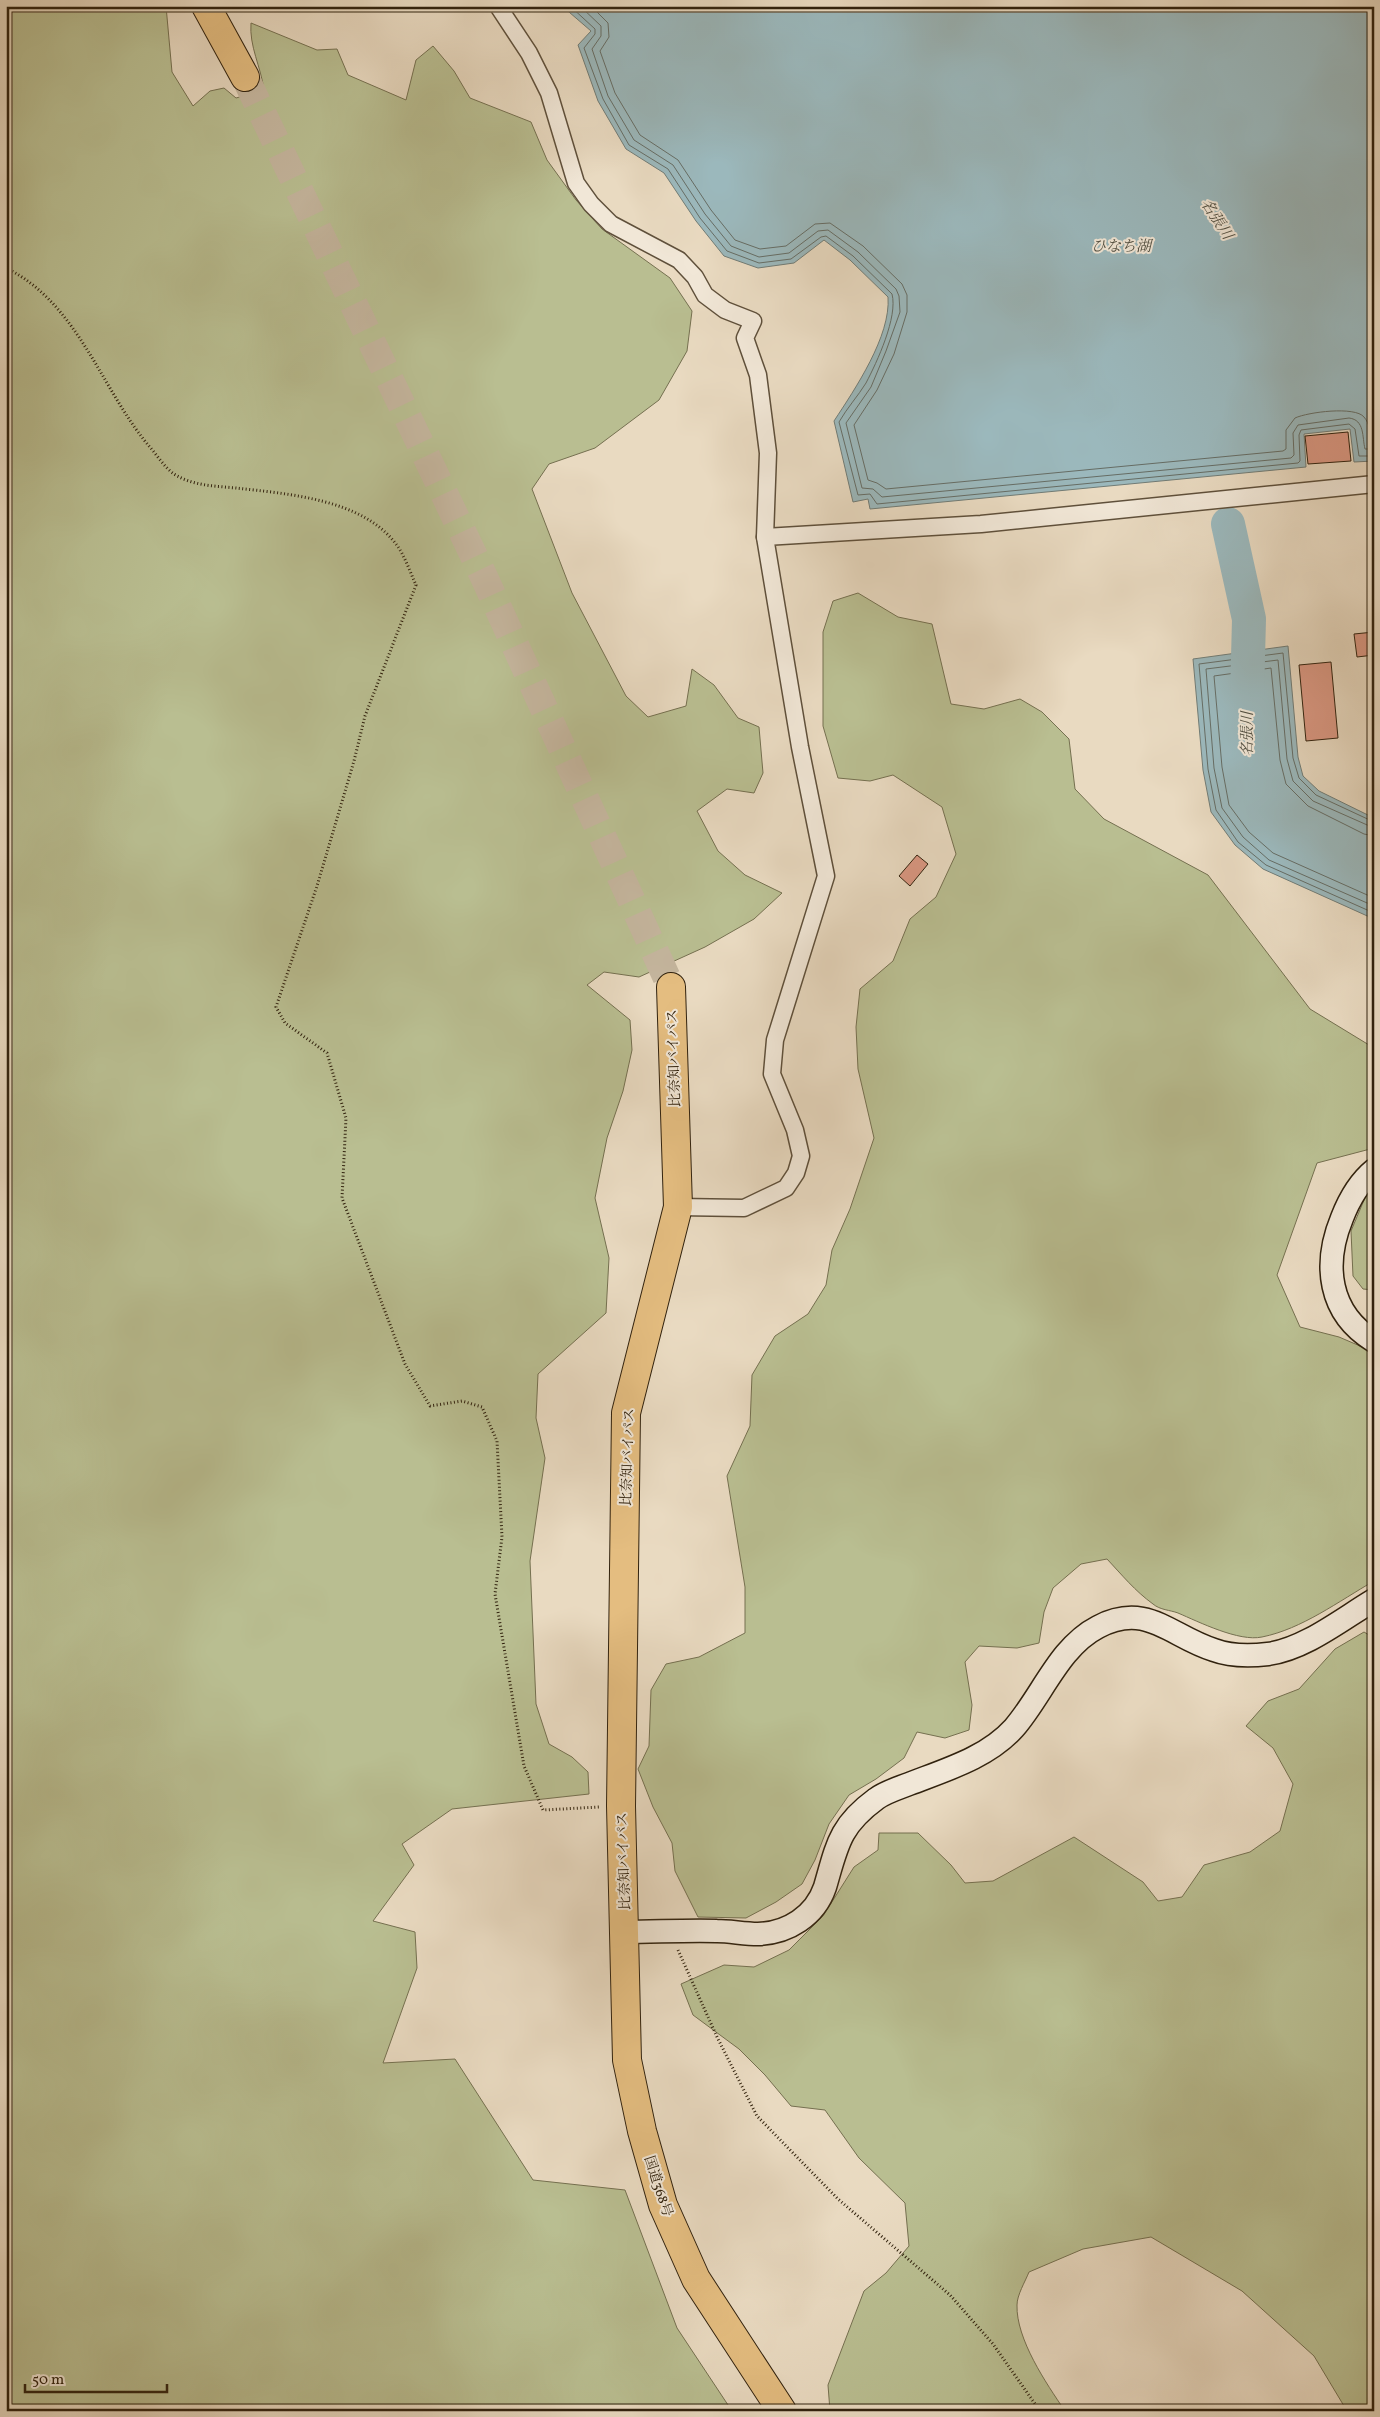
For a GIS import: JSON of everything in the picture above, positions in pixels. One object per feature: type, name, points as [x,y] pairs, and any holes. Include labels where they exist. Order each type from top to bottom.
[{"type":"highway","points":[[206,6],[245,77]]},
{"type":"highway","name":"比奈知バイパス","points":[[625,1932],[621,1806],[626,1413],[678,1206],[671,988]]},
{"type":"highway","name":"国道368号","points":[[625,1932],[627,2060],[642,2131],[663,2205],[696,2279],[782,2411]]},
{"type":"street","points":[[498,6],[529,53],[549,93],[576,183],[591,204],[611,224],[679,260],[695,277],[704,294],[725,310],[753,321],[745,338],[758,375],[768,453],[766,537],[800,747],[826,876],[774,1048],[772,1074],[795,1130],[801,1156],[796,1172],[786,1188],[744,1208],[678,1206]]},
{"type":"street","points":[[766,537],[981,524],[1374,484]]},
{"type":"street","points":[[1374,1170],[1363,1179],[1347,1206],[1336,1233],[1330,1256],[1332,1278],[1347,1319],[1362,1334],[1374,1341]]},
{"type":"street","points":[[625,1932],[717,1931],[759,1934],[790,1928],[807,1916],[823,1891],[839,1836],[855,1816],[878,1797],[974,1758],[1013,1729],[1072,1649],[1086,1635],[1099,1626],[1118,1619],[1155,1620],[1190,1641],[1215,1651],[1241,1655],[1269,1654],[1298,1647],[1374,1600]]},
{"type":"path","points":[[6,268],[20,275],[52,303],[82,342],[138,433],[173,474],[193,484],[292,494],[364,515],[397,545],[416,585],[365,716],[354,761],[320,877],[276,1007],[285,1023],[327,1054],[346,1118],[342,1198],[404,1364],[430,1406],[462,1401],[482,1407],[497,1441],[502,1537],[494,1594],[524,1766],[542,1810],[621,1806]]},
{"type":"path","points":[[670,1932],[717,2038],[758,2116],[838,2198],[950,2295],[993,2344],[1040,2411]]},
{"type":"green space","points":[[6,6],[166,6],[172,72],[193,106],[210,91],[224,88],[236,98],[264,90],[253,48],[251,23],[317,50],[337,49],[348,75],[406,100],[416,60],[433,46],[454,71],[470,98],[531,122],[547,160],[576,200],[602,229],[670,278],[692,311],[687,351],[659,400],[595,448],[549,464],[532,489],[572,593],[626,696],[648,717],[686,706],[692,669],[714,685],[738,718],[759,727],[763,773],[754,793],[727,789],[697,811],[718,851],[745,875],[782,893],[754,919],[705,947],[639,977],[604,972],[587,985],[630,1020],[632,1050],[623,1091],[607,1138],[595,1198],[609,1258],[606,1313],[538,1374],[536,1418],[545,1458],[530,1561],[536,1704],[549,1744],[572,1757],[588,1772],[589,1794],[452,1809],[402,1844],[414,1865],[373,1921],[415,1932],[417,1968],[383,2063],[455,2059],[533,2180],[625,2190],[677,2328],[732,2411],[6,2411]]},
{"type":"green space","points":[[858,593],[898,617],[932,624],[951,704],[984,709],[1020,699],[1042,712],[1069,739],[1075,789],[1104,819],[1208,875],[1310,1009],[1374,1048],[1374,1148],[1317,1163],[1277,1275],[1300,1327],[1339,1337],[1374,1352],[1374,1581],[1306,1621],[1277,1633],[1253,1638],[1231,1634],[1156,1606],[1134,1588],[1107,1559],[1081,1564],[1053,1588],[1044,1612],[1039,1643],[1017,1648],[979,1646],[965,1662],[972,1705],[969,1730],[945,1738],[917,1732],[904,1758],[876,1779],[849,1795],[829,1824],[815,1860],[802,1884],[776,1902],[746,1918],[698,1917],[675,1871],[672,1843],[653,1807],[638,1769],[649,1746],[651,1690],[666,1664],[699,1657],[745,1633],[745,1587],[727,1476],[750,1426],[752,1375],[775,1336],[808,1314],[826,1285],[832,1250],[850,1209],[874,1138],[858,1069],[856,1027],[860,989],[893,961],[910,919],[936,897],[956,854],[942,807],[893,775],[870,781],[838,778],[823,726],[823,632],[833,601]]},
{"type":"green space","points":[[1374,1189],[1374,1290],[1363,1289],[1353,1276],[1351,1231],[1367,1193]]},
{"type":"green space","points":[[1364,1632],[1374,1638],[1374,2411],[1347,2411],[1314,2356],[1242,2291],[1151,2237],[1083,2249],[1029,2272],[1017,2301],[1021,2332],[1049,2387],[1065,2411],[830,2411],[828,2385],[864,2291],[886,2273],[909,2246],[905,2203],[859,2158],[825,2110],[791,2106],[765,2075],[739,2049],[693,2015],[681,1984],[724,1965],[754,1967],[789,1950],[823,1916],[854,1867],[878,1850],[879,1833],[918,1833],[951,1865],[965,1883],[993,1881],[1074,1837],[1143,1882],[1158,1901],[1182,1897],[1204,1865],[1250,1852],[1280,1831],[1293,1784],[1273,1748],[1246,1726],[1268,1701],[1299,1689],[1335,1649]]},
{"type":"water","name":"ひなち湖","points":[[562,6],[1374,6],[1374,461],[1354,462],[1350,429],[1304,434],[1306,467],[870,509],[868,499],[853,502],[834,421],[852,394],[878,345],[884,328],[888,297],[850,260],[824,240],[794,263],[758,268],[724,256],[696,221],[664,173],[626,149],[598,101],[578,45],[591,31]]},
{"type":"water","points":[[1288,646],[1298,757],[1303,776],[1319,791],[1374,818],[1374,919],[1263,869],[1235,845],[1211,812],[1203,770],[1193,659]]},
{"type":"building","points":[[1348,432],[1351,461],[1308,464],[1305,436]]},
{"type":"building","points":[[1374,632],[1374,655],[1357,657],[1354,634]]},
{"type":"building","points":[[1331,662],[1338,738],[1306,741],[1299,665]]},
{"type":"building","points":[[917,855],[928,864],[910,886],[899,876]]},
{"type":"waterway","name":"名張川","points":[[1228,524],[1249,619],[1247,697]]},
{"type":"tunnel","points":[[245,77],[484,577],[671,987]]}]
